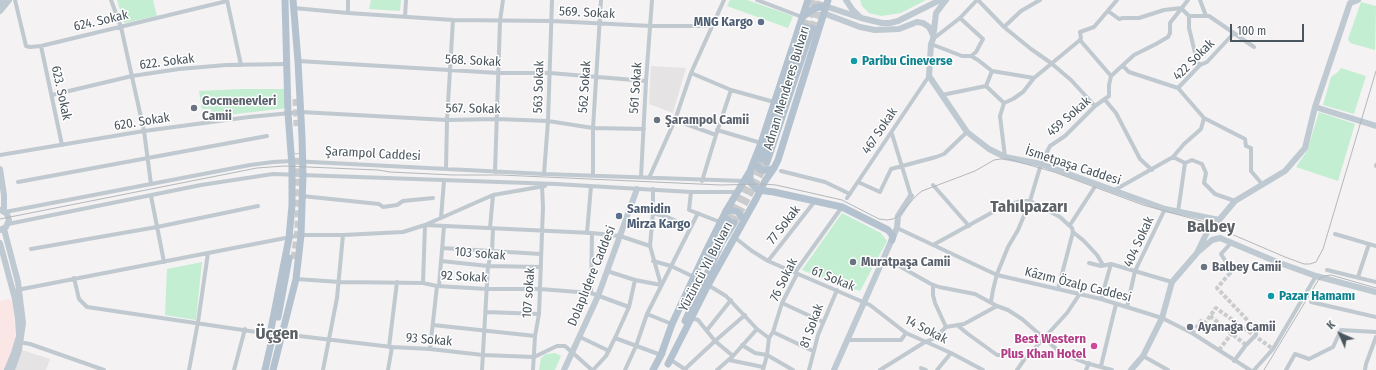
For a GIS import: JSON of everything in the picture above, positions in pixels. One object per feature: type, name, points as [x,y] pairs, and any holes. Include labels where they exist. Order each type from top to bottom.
[{"type":"main road","points":[[273,370],[296,279],[291,257],[289,238],[292,216],[293,175],[288,113],[286,0]]},
{"type":"main road","points":[[286,0],[294,99],[292,5]]},
{"type":"main road","points":[[809,0],[815,8]]},
{"type":"main road","name":"Adnan Menderes Bulvarı","points":[[744,182],[761,143],[802,16],[809,0]]},
{"type":"main road","points":[[271,343],[270,334],[291,257],[301,235],[303,175],[301,112],[298,61],[292,5]]},
{"type":"main road","points":[[802,16],[815,8],[825,6]]},
{"type":"main road","name":"Adnan Menderes Bulvarı","points":[[764,160],[812,28],[825,6]]},
{"type":"main road","name":"Adnan Menderes Bulvarı","points":[[765,181],[777,170],[778,160],[802,84],[812,28]]},
{"type":"main road","points":[[295,126],[297,153]]},
{"type":"main road","points":[[754,162],[761,170],[777,170]]},
{"type":"main road","points":[[750,171],[750,182],[754,188],[760,191],[774,192],[842,207],[888,230],[893,236],[892,240]]},
{"type":"main road","name":"Yüzüncü Yıl Bulvarı","points":[[668,365],[708,285],[756,200],[765,181]]},
{"type":"main road","name":"Yüzüncü Yıl Bulvarı","points":[[661,355],[672,324],[720,222],[744,182]]},
{"type":"main road","points":[[756,200],[763,195],[774,192]]},
{"type":"main road","points":[[726,210],[738,212],[744,220]]},
{"type":"main road","name":"Yüzüncü Yıl Bulvarı","points":[[653,370],[709,254],[731,221],[668,365]]},
{"type":"main road","points":[[280,342],[279,331],[291,257]]},
{"type":"main road","points":[[265,370],[291,257]]},
{"type":"street","points":[[0,4],[3,0]]},
{"type":"street","points":[[0,11],[9,0]]},
{"type":"street","points":[[15,0],[26,46],[41,46]]},
{"type":"street","points":[[111,0],[121,27],[144,131],[151,184]]},
{"type":"street","points":[[348,0],[348,13]]},
{"type":"street","points":[[405,17],[406,0]]},
{"type":"street","points":[[495,172],[498,119],[500,21],[503,0]]},
{"type":"street","name":"563 Sokak","points":[[544,174],[548,121],[552,0]]},
{"type":"street","name":"562 Sokak","points":[[593,175],[593,128],[601,0]]},
{"type":"street","name":"561 Sokak","points":[[641,177],[652,0]]},
{"type":"street","points":[[649,178],[675,120],[691,74],[724,0]]},
{"type":"street","points":[[757,0],[802,16]]},
{"type":"street","points":[[846,0],[852,10],[861,18]]},
{"type":"street","points":[[825,6],[861,18],[882,23],[898,21],[940,0]]},
{"type":"street","points":[[932,42],[936,13],[946,0]]},
{"type":"street","points":[[932,42],[960,18],[977,0],[1004,27],[1051,63],[1070,80],[1095,106]]},
{"type":"street","points":[[1004,27],[1021,11],[1040,0]]},
{"type":"street","points":[[1005,157],[1000,116],[1004,103],[1023,92],[1034,78],[1082,38],[1080,32],[1094,27],[1117,0]]},
{"type":"street","points":[[1200,0],[1206,16]]},
{"type":"street","points":[[1198,253],[1209,228],[1219,220],[1235,201],[1284,171],[1305,148],[1315,107],[1349,1],[1358,0]]},
{"type":"street","points":[[227,1],[241,65]]},
{"type":"street","name":"624. Sokak","points":[[41,46],[227,1]]},
{"type":"street","points":[[1080,40],[1110,76],[1134,55],[1168,37],[1170,33],[1170,22],[1185,1]]},
{"type":"street","name":"569. Sokak","points":[[292,5],[348,13],[453,20],[552,21],[651,26],[712,26]]},
{"type":"street","points":[[825,6],[836,18],[860,27],[875,30],[899,29],[917,22],[923,23],[929,27],[933,33],[929,76]]},
{"type":"street","points":[[1108,11],[1119,19],[1139,18],[1164,10],[1181,8]]},
{"type":"street","points":[[1181,8],[1189,16],[1209,16],[1233,34],[1254,47]]},
{"type":"street","points":[[1189,16],[1190,36],[1197,61],[1200,65]]},
{"type":"street","points":[[812,28],[826,20],[836,18]]},
{"type":"street","points":[[960,18],[983,39],[976,52],[971,56]]},
{"type":"street","points":[[446,169],[447,120],[453,20]]},
{"type":"street","name":"422 Sokak","points":[[1204,118],[1178,88],[1200,65],[1207,62],[1233,34]]},
{"type":"street","points":[[932,42],[956,55],[971,56],[992,72],[1034,78]]},
{"type":"street","name":"623. Sokak","points":[[41,46],[62,145]]},
{"type":"street","name":"568. Sokak","points":[[298,61],[498,73],[550,73],[646,81]]},
{"type":"street","name":"622. Sokak","points":[[52,94],[132,76],[179,69],[226,65],[287,64]]},
{"type":"street","points":[[1123,66],[1129,72],[1178,88]]},
{"type":"street","points":[[986,86],[992,72]]},
{"type":"street","points":[[691,74],[731,90],[774,102]]},
{"type":"street","name":"467 Sokak","points":[[777,170],[825,182],[848,196],[892,134],[914,97],[929,76]]},
{"type":"street","name":"İsmetpaşa Caddesi","points":[[929,76],[967,132],[989,149],[1005,157],[1041,164],[1166,209],[1219,220]]},
{"type":"street","name":"459 Sokak","points":[[991,302],[997,275],[1008,247],[1018,230],[1030,201],[1041,164],[1050,146],[1065,136],[1095,106],[1109,96],[1110,76]]},
{"type":"street","points":[[942,95],[986,86]]},
{"type":"street","points":[[986,86],[1004,103]]},
{"type":"street","points":[[702,181],[716,133],[731,90]]},
{"type":"street","points":[[1105,100],[1116,113],[1140,159],[1152,170]]},
{"type":"street","points":[[1315,107],[1376,126]]},
{"type":"street","name":"567. Sokak","points":[[288,113],[301,112],[447,120],[498,119],[548,121],[593,128],[644,129]]},
{"type":"street","name":"620. Sokak","points":[[0,155],[144,131],[288,113]]},
{"type":"street","points":[[1113,191],[1173,157],[1184,144],[1201,129],[1204,118],[1245,139],[1246,146],[1251,148],[1251,172],[1262,184]]},
{"type":"street","points":[[675,120],[716,133],[761,143]]},
{"type":"street","points":[[858,182],[880,192],[891,169],[944,154],[967,132]]},
{"type":"street","points":[[834,370],[885,258],[897,228],[898,216],[911,196],[892,134]]},
{"type":"street","points":[[18,182],[267,136]]},
{"type":"street","points":[[1173,157],[1185,163],[1192,160],[1202,164],[1206,173],[1204,183],[1215,194],[1235,201]]},
{"type":"street","name":"Şarampol Caddesi","points":[[3,211],[250,165],[292,161],[495,172],[744,182]]},
{"type":"street","points":[[1178,212],[1185,163]]},
{"type":"street","points":[[0,170],[4,195],[3,211],[8,217],[4,228],[23,323],[12,370]]},
{"type":"street","name":"Şarampol Caddesi","points":[[4,228],[151,196],[254,176],[273,174],[556,184],[691,192],[738,192]]},
{"type":"street","points":[[442,218],[444,181]]},
{"type":"street","points":[[16,291],[74,278],[301,235],[343,235],[403,232],[425,225],[493,195],[556,184]]},
{"type":"street","points":[[933,185],[969,226]]},
{"type":"street","points":[[1058,289],[1072,229],[1096,185]]},
{"type":"street","name":"107 sokak","points":[[533,370],[535,336],[539,314],[543,207],[542,186]]},
{"type":"street","points":[[591,186],[589,233],[591,293]]},
{"type":"street","name":"Dolaplıdere Caddesi","points":[[564,370],[598,296],[637,189]]},
{"type":"street","points":[[653,189],[653,213],[650,246],[661,285]]},
{"type":"street","points":[[691,192],[690,210],[720,222]]},
{"type":"street","points":[[482,370],[488,266],[492,251],[493,195]]},
{"type":"street","points":[[151,196],[164,262]]},
{"type":"street","points":[[302,196],[379,204],[382,207],[397,205],[403,200],[433,198]]},
{"type":"street","name":"77 Sokak","points":[[768,261],[815,201]]},
{"type":"street","points":[[933,245],[1002,207],[1021,201],[1030,201],[1060,217],[1097,255],[1103,265]]},
{"type":"street","points":[[31,249],[157,227],[258,206]]},
{"type":"street","name":"76 Sokak","points":[[763,368],[769,338],[773,332],[782,302],[797,274],[796,271],[842,207]]},
{"type":"street","name":"404 Sokak","points":[[1127,307],[1135,271],[1166,209]]},
{"type":"street","points":[[653,213],[667,216],[684,224]]},
{"type":"street","points":[[625,370],[636,346],[647,314],[698,214]]},
{"type":"street","points":[[425,225],[589,233],[620,236],[650,246]]},
{"type":"street","points":[[423,283],[425,225]]},
{"type":"street","points":[[430,349],[444,226]]},
{"type":"street","name":"Kâzım Özalp Caddesi","points":[[897,228],[997,275],[1101,300],[1162,318],[1192,332],[1234,361],[1250,370]]},
{"type":"street","points":[[1335,234],[1376,246]]},
{"type":"street","points":[[323,370],[340,282],[343,235]]},
{"type":"street","name":"61 Sokak","points":[[734,237],[768,261],[864,302]]},
{"type":"street","points":[[1131,370],[1143,356],[1162,318],[1172,282],[1212,240],[1220,238],[1277,262],[1316,276],[1376,292]]},
{"type":"street","points":[[0,243],[16,291]]},
{"type":"street","points":[[1230,273],[1231,270],[1221,254],[1231,243]]},
{"type":"street","points":[[1358,277],[1369,244]]},
{"type":"street","points":[[442,248],[541,254]]},
{"type":"street","points":[[189,370],[208,253]]},
{"type":"street","points":[[885,258],[934,285],[975,294],[1008,310],[1022,319],[1061,353],[1112,370]]},
{"type":"street","name":"103 sokak","points":[[441,261],[488,266],[541,267]]},
{"type":"street","points":[[653,261],[671,266],[694,277]]},
{"type":"street","points":[[1089,263],[1101,266],[1111,264],[1172,282]]},
{"type":"street","points":[[1101,300],[1111,264]]},
{"type":"street","points":[[1327,270],[1376,282]]},
{"type":"street","points":[[607,271],[635,280],[661,285]]},
{"type":"street","points":[[1257,369],[1273,349],[1316,276]]},
{"type":"street","points":[[74,278],[79,299],[87,307],[198,322],[270,334]]},
{"type":"street","name":"92 Sokak","points":[[296,279],[340,282],[423,283],[438,286],[487,289],[540,289],[591,293],[629,307]]},
{"type":"street","points":[[572,352],[592,370],[606,356],[629,307],[635,280]]},
{"type":"street","points":[[388,370],[396,282]]},
{"type":"street","points":[[708,285],[731,300],[757,329],[769,338]]},
{"type":"street","points":[[934,285],[933,295],[935,303],[946,327]]},
{"type":"street","name":"81 Sokak","points":[[809,370],[813,351],[823,322],[837,290]]},
{"type":"street","points":[[1017,370],[1043,338],[1067,313],[1080,295]]},
{"type":"street","points":[[707,330],[731,300]]},
{"type":"street","points":[[782,302],[823,322]]},
{"type":"street","name":"14 Sokak","points":[[864,302],[870,305],[906,334],[951,353],[983,370]]},
{"type":"street","points":[[1311,302],[1376,317]]},
{"type":"street","points":[[1101,366],[1116,304]]},
{"type":"street","points":[[880,370],[925,342],[935,338],[946,327],[964,324],[997,306]]},
{"type":"street","points":[[486,312],[539,314]]},
{"type":"street","points":[[647,314],[672,324]]},
{"type":"street","points":[[668,365],[686,369],[745,315]]},
{"type":"street","points":[[692,318],[698,320],[715,341],[733,356]]},
{"type":"street","points":[[1234,361],[1256,335],[1256,328],[1251,324]]},
{"type":"street","points":[[432,325],[535,336]]},
{"type":"street","points":[[957,325],[997,355],[1017,355],[1024,360]]},
{"type":"street","points":[[234,370],[245,329]]},
{"type":"street","points":[[717,370],[733,356],[757,329]]},
{"type":"street","points":[[1286,370],[1294,354],[1309,359],[1333,347],[1341,330],[1376,332]]},
{"type":"street","points":[[773,332],[813,351]]},
{"type":"street","name":"93 Sokak","points":[[282,334],[390,347],[430,349],[483,355],[534,357],[557,346],[565,346],[572,352]]},
{"type":"street","points":[[847,340],[901,340],[906,334]]},
{"type":"street","points":[[580,337],[609,350]]},
{"type":"street","points":[[1365,370],[1376,337]]},
{"type":"street","points":[[615,338],[661,355]]},
{"type":"street","points":[[7,370],[19,342]]},
{"type":"street","points":[[19,342],[104,370]]},
{"type":"street","points":[[742,345],[755,353],[767,354],[793,370]]},
{"type":"street","points":[[937,370],[951,353]]},
{"type":"street","points":[[1143,356],[1168,370]]},
{"type":"street","points":[[729,360],[763,368]]},
{"type":"street","points":[[1086,370],[1089,363]]},
{"type":"shaded area","points":[[651,66],[686,68],[673,113],[649,104]]},
{"type":"shaded area","points":[[10,299],[14,302],[15,345],[5,370],[0,370],[0,301]]},
{"type":"shaded area","points":[[22,350],[50,359],[46,370],[14,370]]},
{"type":"green space","points":[[117,0],[153,0],[157,16],[124,23]]},
{"type":"green space","points":[[371,0],[401,0],[400,11],[369,9]]},
{"type":"green space","points":[[730,0],[747,0],[793,16],[788,28],[727,6]]},
{"type":"green space","points":[[860,0],[926,0],[901,13],[881,16],[869,13],[862,6]]},
{"type":"green space","points":[[1361,2],[1376,6],[1375,50],[1350,43],[1348,39]]},
{"type":"green space","points":[[1341,68],[1366,76],[1354,114],[1323,105],[1331,77]]},
{"type":"green space","points":[[286,89],[287,108],[210,117],[211,109],[202,109],[199,91]]},
{"type":"green space","points":[[1319,112],[1355,124],[1338,181],[1296,167],[1307,151]]},
{"type":"green space","points":[[842,213],[881,233],[887,241],[860,291],[802,270]]},
{"type":"green space","points":[[202,262],[196,320],[165,315],[167,269]]},
{"type":"green space","points":[[555,353],[561,356],[555,370],[539,370],[541,358],[546,354]]},
{"type":"tunnel","points":[[806,27],[815,0]]},
{"type":"tunnel","points":[[812,28],[821,0]]},
{"type":"tunnel","points":[[296,99],[297,126]]},
{"type":"tunnel","points":[[294,259],[298,229],[298,153]]},
{"type":"tunnel","points":[[728,220],[761,159]]},
{"type":"tunnel","points":[[734,223],[767,162]]},
{"type":"tunnel","points":[[1230,273],[1217,288],[1251,324]]},
{"type":"tunnel","points":[[1192,333],[1201,321],[1205,323],[1216,308],[1273,349]]},
{"type":"tunnel","points":[[1210,316],[1246,345]]},
{"type":"tunnel","points":[[1219,350],[1232,333]]},
{"type":"tram line","points":[[0,219],[257,168],[284,166],[453,175],[501,175],[721,185],[776,185],[842,200],[879,219],[887,220],[898,216],[922,191],[975,171],[994,160],[1008,159],[1054,172],[1143,205],[1201,221],[1285,257],[1304,264],[1310,264],[1316,262],[1323,249],[1376,71]]},
{"type":"tram line","points":[[1264,370],[1319,279],[1324,276],[1331,275],[1376,288]]},
{"type":"place","name":"MNG Kargo","points":[[761,22]]},
{"type":"place","name":"Paribu Cineverse","points":[[854,61]]},
{"type":"place","name":"Gocmenevleri Camii","points":[[194,108]]},
{"type":"place","name":"Şarampol Camii","points":[[657,120]]},
{"type":"place","name":"Samidin Mirza Kargo","points":[[619,216]]},
{"type":"place","name":"Muratpaşa Camii","points":[[853,262]]},
{"type":"place","name":"Balbey Camii","points":[[1204,267]]},
{"type":"place","name":"Pazar Hamamı","points":[[1271,296]]},
{"type":"place","name":"Ayanağa Camii","points":[[1190,327]]},
{"type":"place","name":"Best Western Plus Khan Hotel","points":[[1094,346]]},
{"type":"district","name":"Tahılpazarı","points":[[1029,207]]},
{"type":"district","name":"Balbey","points":[[1211,227]]},
{"type":"district","name":"Üçgen","points":[[277,334]]}]
